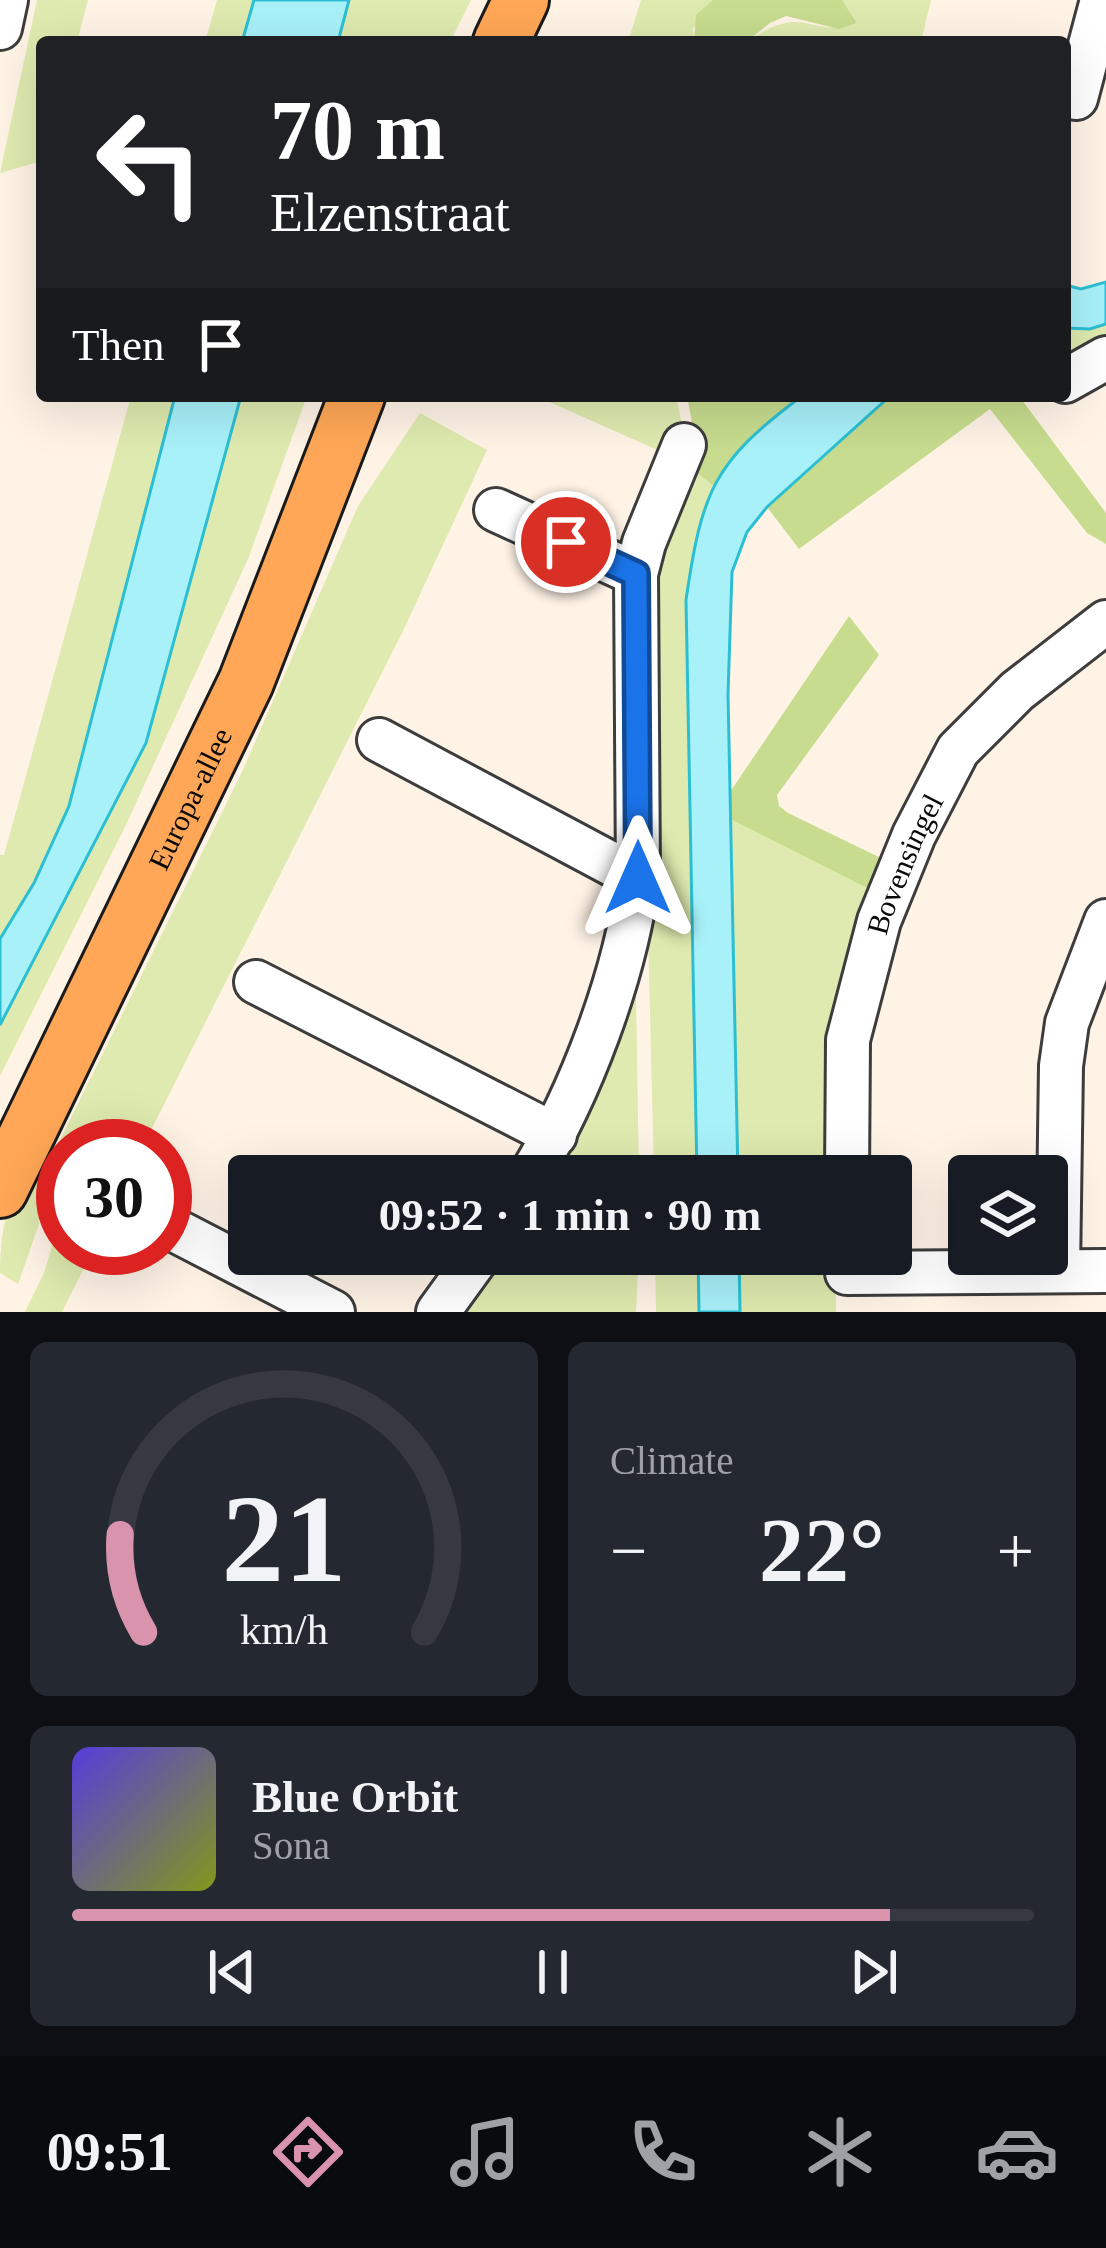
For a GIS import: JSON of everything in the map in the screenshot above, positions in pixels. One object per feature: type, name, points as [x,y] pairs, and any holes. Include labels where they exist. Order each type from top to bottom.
[{"type":"main road","points":[[487,36],[505,0]]},
{"type":"main road","points":[[504,36],[521,0]]},
{"type":"main road","name":"Europa-allee","points":[[0,1134],[80,987],[232,678],[340,402]]},
{"type":"main road","name":"Europa-allee","points":[[0,1190],[246,682],[355,402]]},
{"type":"street","points":[[0,28],[6,0]]},
{"type":"street","points":[[1082,100],[1102,0]]},
{"type":"street","points":[[1071,378],[1106,358]]},
{"type":"street","points":[[543,1155],[555,1135],[604,1007],[634,911],[638,878],[636,574],[684,446]]},
{"type":"street","points":[[496,510],[636,574]]},
{"type":"street","name":"Bovensingel","points":[[848,1155],[848,1040],[879,921],[914,835],[958,750],[1017,691],[1106,622]]},
{"type":"street","points":[[379,740],[638,878]]},
{"type":"street","points":[[1060,1155],[1066,1023],[1093,989],[1106,921]]},
{"type":"street","points":[[256,982],[555,1135]]},
{"type":"street","points":[[192,1239],[333,1312]]},
{"type":"street","points":[[1068,1270],[1106,1271]]},
{"type":"street","points":[[438,1312],[465,1275]]},
{"type":"street","points":[[847,1280],[952,1275]]},
{"type":"green space","points":[[37,0],[88,0],[79,36],[36,36],[36,163],[0,173]]},
{"type":"green space","points":[[217,0],[254,0],[244,36],[207,36]]},
{"type":"green space","points":[[349,0],[471,0],[453,36],[340,36]]},
{"type":"green space","points":[[641,0],[713,0],[693,29],[694,36],[630,36]]},
{"type":"green space","points":[[713,0],[842,0],[857,23],[839,29],[786,16],[754,36],[694,36],[696,15]]},
{"type":"green space","points":[[842,0],[931,0],[922,36],[756,36],[795,22],[827,27],[857,23]]},
{"type":"green space","points":[[1106,324],[1106,345],[1071,358],[1071,328]]},
{"type":"green space","points":[[129,402],[173,402],[69,806],[34,883],[0,939],[0,855],[4,855]]},
{"type":"green space","points":[[239,402],[305,402],[248,559],[125,827],[0,1076],[0,1025],[146,743]]},
{"type":"green space","points":[[549,402],[677,402],[683,430],[673,457]]},
{"type":"green space","points":[[688,402],[794,402],[753,436],[714,486],[685,464],[695,439]]},
{"type":"green space","points":[[883,402],[1023,402],[1106,513],[1106,544],[1087,533],[990,409],[799,549],[767,507]]},
{"type":"green space","points":[[420,413],[487,450],[403,631],[157,1119],[70,1119],[242,772],[358,506]]},
{"type":"green space","points":[[685,464],[714,486],[707,499],[686,600],[697,1155],[653,1155],[648,932],[649,608]]},
{"type":"green space","points":[[849,616],[879,655],[777,795],[779,806],[788,813],[885,860],[873,891],[730,819],[730,792]]},
{"type":"green space","points":[[730,819],[873,891],[838,1155],[738,1155]]},
{"type":"green space","points":[[635,939],[639,1155],[551,1155]]},
{"type":"green space","points":[[36,1165],[36,1233],[18,1284],[0,1273],[4,1227],[19,1187]]},
{"type":"green space","points":[[43,1275],[80,1275],[62,1312],[25,1312]]},
{"type":"green space","points":[[480,1275],[638,1275],[636,1312],[454,1312]]},
{"type":"green space","points":[[655,1275],[698,1275],[699,1312],[656,1312]]},
{"type":"green space","points":[[739,1275],[836,1275],[836,1312],[740,1312]]},
{"type":"water","points":[[254,0],[349,0],[340,36],[244,36]]},
{"type":"water","points":[[1106,282],[1106,324],[1071,328],[1071,286],[1081,289]]},
{"type":"water","points":[[173,402],[239,402],[146,743],[0,1025],[0,939],[34,883],[69,806]]},
{"type":"water","points":[[794,402],[883,402],[767,507],[747,532],[732,572],[728,694],[738,1155],[697,1155],[686,600],[706,505],[730,461]]},
{"type":"water","points":[[698,1275],[739,1275],[740,1312],[699,1312]]},
{"type":"route","points":[[566,542],[636,574],[638,878]]}]
